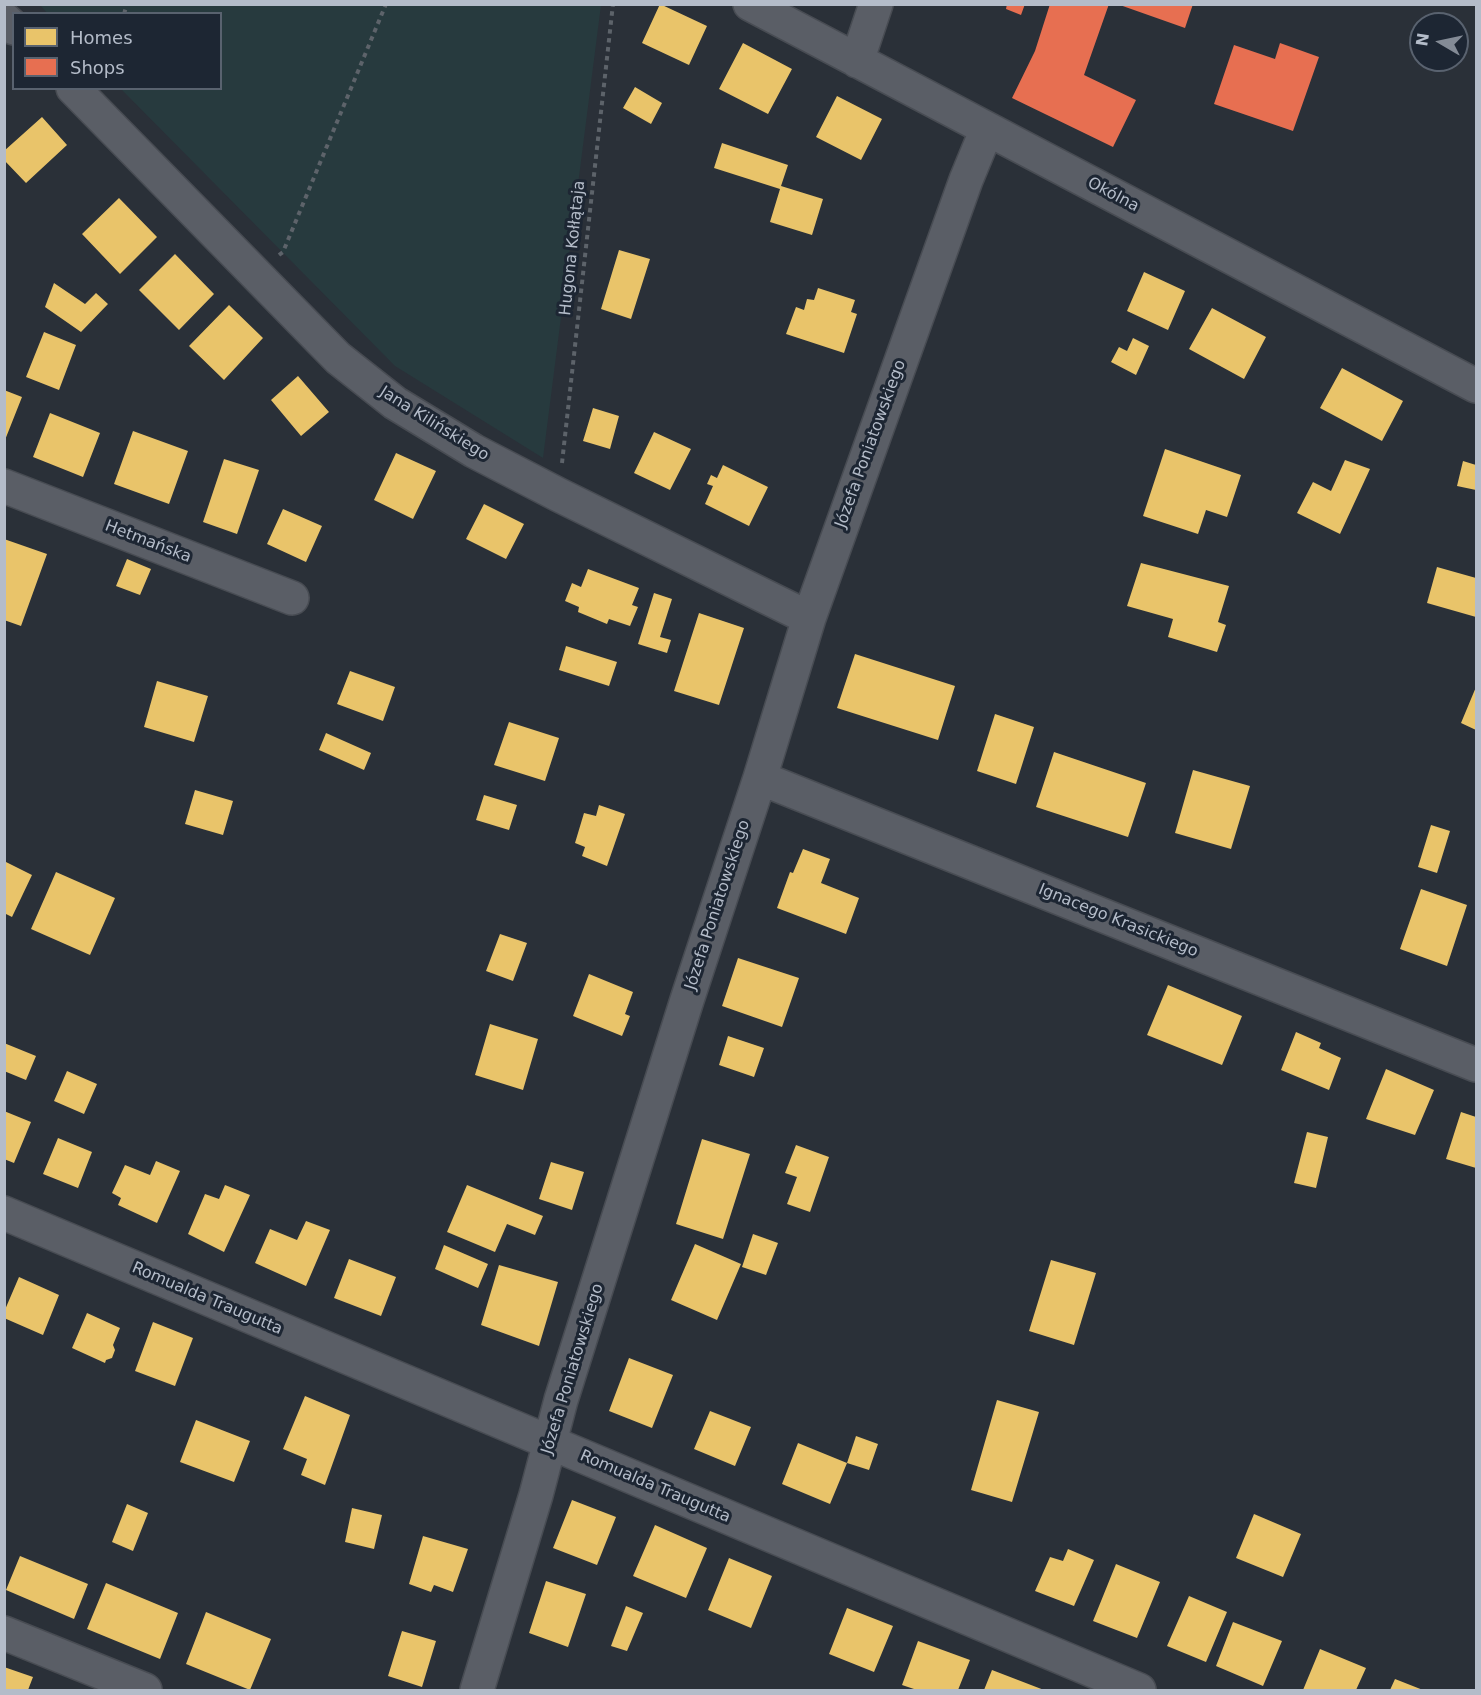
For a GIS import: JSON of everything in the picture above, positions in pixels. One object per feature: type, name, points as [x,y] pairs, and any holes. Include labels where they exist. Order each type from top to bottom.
[{"type":"street","name":"Okólna","points":[[750,4],[1476,386]]},
{"type":"street","points":[[857,61],[876,4]]},
{"type":"street","name":"Jana Kilińskiego","points":[[75,90],[338,358],[395,403],[474,451],[808,618]]},
{"type":"street","name":"Józefa Poniatowskiego","points":[[477,1690],[519,1552],[561,1400],[760,778],[808,618],[966,180],[987,129]]},
{"type":"street","name":"Hetmańska","points":[[4,486],[292,598]]},
{"type":"street","name":"Ignacego Krasickiego","points":[[760,778],[1476,1065]]},
{"type":"street","name":"Romualda Traugutta","points":[[4,1213],[1139,1690]]},
{"type":"street","points":[[4,1633],[145,1690]]},
{"type":"path","points":[[283,252],[386,4]]},
{"type":"path","name":"Hugona Kołłątaja","points":[[559,495],[613,4]]},
{"type":"green space","points":[[40,5],[601,5],[543,458],[395,366],[122,90],[222,90],[222,12],[46,12]]},
{"type":"building: Homes","points":[[660,4],[707,26],[689,65],[642,43]]},
{"type":"building: Homes","points":[[743,43],[792,69],[768,114],[719,89]]},
{"type":"building: Homes","points":[[635,87],[662,103],[651,124],[623,108]]},
{"type":"building: Homes","points":[[837,96],[882,119],[861,160],[816,137]]},
{"type":"building: Homes","points":[[42,117],[67,145],[26,183],[4,160],[4,151]]},
{"type":"building: Homes","points":[[722,143],[788,165],[781,186],[823,199],[812,235],[770,222],[780,189],[714,168]]},
{"type":"building: Homes","points":[[119,198],[157,237],[120,274],[82,234]]},
{"type":"building: Homes","points":[[619,250],[650,259],[631,319],[601,309]]},
{"type":"building: Homes","points":[[175,254],[214,294],[179,330],[139,290]]},
{"type":"building: Homes","points":[[1144,272],[1185,291],[1168,330],[1127,311]]},
{"type":"building: Homes","points":[[54,283],[85,304],[96,293],[108,304],[81,332],[45,307]]},
{"type":"building: Homes","points":[[818,288],[855,300],[851,312],[857,314],[844,353],[786,334],[796,307],[804,310],[807,299],[814,300]]},
{"type":"building: Homes","points":[[229,305],[263,338],[224,380],[189,346]]},
{"type":"building: Homes","points":[[1212,308],[1266,337],[1244,379],[1189,349]]},
{"type":"building: Homes","points":[[44,332],[76,345],[59,390],[26,377]]},
{"type":"building: Homes","points":[[1133,338],[1149,346],[1136,375],[1111,362],[1119,347],[1127,351]]},
{"type":"building: Homes","points":[[1342,368],[1403,401],[1382,441],[1320,408]]},
{"type":"building: Homes","points":[[298,376],[329,412],[301,436],[271,400]]},
{"type":"building: Homes","points":[[4,390],[22,397],[5,440],[4,440]]},
{"type":"building: Homes","points":[[593,408],[619,416],[610,449],[583,441]]},
{"type":"building: Homes","points":[[50,413],[100,433],[83,477],[33,457]]},
{"type":"building: Homes","points":[[133,431],[188,451],[169,504],[114,484]]},
{"type":"building: Homes","points":[[654,432],[691,449],[670,490],[634,473]]},
{"type":"building: Homes","points":[[1165,449],[1241,475],[1227,517],[1206,510],[1198,534],[1143,516]]},
{"type":"building: Homes","points":[[396,453],[436,471],[413,519],[374,500]]},
{"type":"building: Homes","points":[[224,459],[259,470],[237,534],[203,522]]},
{"type":"building: Homes","points":[[1345,460],[1370,469],[1340,534],[1297,513],[1313,482],[1331,491]]},
{"type":"building: Homes","points":[[1463,461],[1476,465],[1476,490],[1457,486]]},
{"type":"building: Homes","points":[[723,465],[768,487],[749,526],[705,504],[713,486],[707,484],[711,475],[717,478]]},
{"type":"building: Homes","points":[[484,504],[524,524],[506,559],[466,539]]},
{"type":"building: Homes","points":[[283,509],[322,526],[306,562],[267,544]]},
{"type":"building: Homes","points":[[4,539],[47,554],[21,626],[4,620]]},
{"type":"building: Homes","points":[[127,559],[151,569],[140,595],[116,586]]},
{"type":"building: Homes","points":[[1141,563],[1229,586],[1218,622],[1226,625],[1217,652],[1168,637],[1173,619],[1127,606]]},
{"type":"building: Homes","points":[[1437,567],[1476,578],[1476,617],[1427,603]]},
{"type":"building: Homes","points":[[588,569],[639,588],[632,605],[638,607],[630,626],[609,619],[607,624],[578,612],[579,607],[565,601],[572,583],[581,587]]},
{"type":"building: Homes","points":[[654,593],[672,599],[660,637],[671,640],[667,653],[638,644]]},
{"type":"building: Homes","points":[[699,613],[744,628],[719,705],[674,691]]},
{"type":"building: Homes","points":[[566,646],[617,662],[609,686],[559,670]]},
{"type":"building: Homes","points":[[855,654],[955,686],[938,740],[837,708]]},
{"type":"building: Homes","points":[[350,671],[395,687],[383,721],[337,704]]},
{"type":"building: Homes","points":[[157,681],[208,696],[194,742],[144,727]]},
{"type":"building: Homes","points":[[1476,687],[1476,730],[1461,723]]},
{"type":"building: Homes","points":[[995,714],[1034,727],[1016,784],[977,771]]},
{"type":"building: Homes","points":[[509,722],[559,738],[545,781],[494,765]]},
{"type":"building: Homes","points":[[326,733],[371,753],[364,770],[319,750]]},
{"type":"building: Homes","points":[[1054,752],[1146,783],[1128,837],[1036,807]]},
{"type":"building: Homes","points":[[1193,770],[1250,786],[1231,849],[1175,833]]},
{"type":"building: Homes","points":[[195,790],[233,801],[223,835],[185,824]]},
{"type":"building: Homes","points":[[484,795],[517,805],[509,830],[476,820]]},
{"type":"building: Homes","points":[[599,805],[625,814],[607,866],[582,856],[585,847],[575,843],[584,813],[596,816]]},
{"type":"building: Homes","points":[[1431,825],[1450,831],[1437,873],[1418,867]]},
{"type":"building: Homes","points":[[803,849],[830,859],[821,883],[859,898],[846,934],[777,908],[790,872],[793,873]]},
{"type":"building: Homes","points":[[4,861],[32,875],[12,917],[4,913]]},
{"type":"building: Homes","points":[[56,872],[115,898],[90,955],[31,929]]},
{"type":"building: Homes","points":[[1421,889],[1467,905],[1447,966],[1400,949]]},
{"type":"building: Homes","points":[[500,934],[527,943],[513,981],[486,971]]},
{"type":"building: Homes","points":[[738,958],[799,978],[782,1027],[722,1006]]},
{"type":"building: Homes","points":[[589,974],[633,992],[625,1014],[630,1016],[622,1036],[573,1016]]},
{"type":"building: Homes","points":[[1168,985],[1242,1016],[1222,1065],[1147,1035]]},
{"type":"building: Homes","points":[[490,1024],[538,1039],[523,1090],[475,1075]]},
{"type":"building: Homes","points":[[1296,1032],[1321,1043],[1319,1048],[1341,1058],[1329,1090],[1281,1070]]},
{"type":"building: Homes","points":[[728,1036],[764,1048],[754,1077],[719,1065]]},
{"type":"building: Homes","points":[[4,1043],[36,1056],[26,1080],[4,1071]]},
{"type":"building: Homes","points":[[1386,1069],[1434,1090],[1415,1135],[1366,1119]]},
{"type":"building: Homes","points":[[67,1071],[97,1084],[84,1114],[54,1101]]},
{"type":"building: Homes","points":[[4,1111],[31,1122],[14,1163],[4,1159]]},
{"type":"building: Homes","points":[[1461,1112],[1476,1117],[1476,1168],[1446,1159]]},
{"type":"building: Homes","points":[[1307,1132],[1328,1137],[1316,1188],[1294,1183]]},
{"type":"building: Homes","points":[[58,1138],[92,1152],[78,1188],[43,1174]]},
{"type":"building: Homes","points":[[702,1139],[750,1154],[723,1239],[676,1224]]},
{"type":"building: Homes","points":[[796,1145],[829,1157],[810,1212],[787,1204],[797,1177],[785,1173]]},
{"type":"building: Homes","points":[[156,1161],[180,1171],[157,1223],[118,1205],[121,1198],[112,1193],[125,1165],[150,1175]]},
{"type":"building: Homes","points":[[551,1162],[584,1172],[572,1210],[539,1199]]},
{"type":"building: Homes","points":[[225,1185],[250,1195],[224,1252],[188,1234],[205,1194],[219,1199]]},
{"type":"building: Homes","points":[[467,1185],[543,1216],[535,1235],[507,1224],[495,1252],[447,1232]]},
{"type":"building: Homes","points":[[306,1221],[330,1230],[306,1286],[255,1263],[270,1229],[297,1240]]},
{"type":"building: Homes","points":[[753,1234],[778,1243],[766,1275],[742,1267]]},
{"type":"building: Homes","points":[[695,1244],[741,1264],[717,1320],[671,1300]]},
{"type":"building: Homes","points":[[444,1245],[488,1264],[478,1288],[435,1269]]},
{"type":"building: Homes","points":[[349,1259],[396,1277],[381,1316],[334,1298]]},
{"type":"building: Homes","points":[[1051,1260],[1096,1273],[1074,1345],[1029,1331]]},
{"type":"building: Homes","points":[[499,1265],[558,1282],[539,1346],[481,1325]]},
{"type":"building: Homes","points":[[19,1277],[59,1295],[43,1335],[4,1318],[4,1312]]},
{"type":"building: Homes","points":[[87,1313],[120,1328],[113,1345],[115,1350],[112,1358],[106,1360],[105,1363],[72,1348]]},
{"type":"building: Homes","points":[[153,1322],[193,1338],[175,1386],[135,1371]]},
{"type":"building: Homes","points":[[629,1358],[673,1375],[652,1428],[609,1411]]},
{"type":"building: Homes","points":[[305,1396],[350,1415],[325,1485],[301,1475],[307,1459],[283,1449]]},
{"type":"building: Homes","points":[[997,1400],[1039,1412],[1012,1502],[971,1490]]},
{"type":"building: Homes","points":[[710,1411],[751,1427],[735,1466],[694,1449]]},
{"type":"building: Homes","points":[[196,1420],[250,1441],[234,1482],[180,1462]]},
{"type":"building: Homes","points":[[856,1436],[878,1444],[869,1470],[847,1463]]},
{"type":"building: Homes","points":[[798,1443],[847,1463],[830,1504],[782,1484]]},
{"type":"building: Homes","points":[[572,1500],[616,1517],[597,1565],[553,1548]]},
{"type":"building: Homes","points":[[127,1504],[148,1513],[133,1551],[112,1542]]},
{"type":"building: Homes","points":[[352,1508],[382,1515],[374,1549],[345,1542]]},
{"type":"building: Homes","points":[[1254,1514],[1301,1534],[1283,1577],[1236,1558]]},
{"type":"building: Homes","points":[[655,1525],[707,1548],[686,1598],[633,1576]]},
{"type":"building: Homes","points":[[423,1536],[468,1549],[453,1592],[434,1585],[431,1592],[409,1584]]},
{"type":"building: Homes","points":[[1068,1549],[1094,1560],[1074,1606],[1035,1591],[1050,1557],[1063,1561]]},
{"type":"building: Homes","points":[[20,1556],[88,1584],[74,1619],[6,1590]]},
{"type":"building: Homes","points":[[729,1558],[772,1576],[751,1628],[708,1610]]},
{"type":"building: Homes","points":[[1116,1564],[1160,1582],[1137,1638],[1093,1621]]},
{"type":"building: Homes","points":[[546,1581],[586,1594],[568,1647],[529,1633]]},
{"type":"building: Homes","points":[[106,1583],[178,1613],[160,1659],[87,1629]]},
{"type":"building: Homes","points":[[1189,1596],[1227,1612],[1206,1662],[1167,1646]]},
{"type":"building: Homes","points":[[626,1606],[643,1613],[627,1651],[611,1646]]},
{"type":"building: Homes","points":[[847,1608],[893,1626],[874,1672],[829,1654]]},
{"type":"building: Homes","points":[[206,1612],[271,1639],[250,1690],[186,1664]]},
{"type":"building: Homes","points":[[1233,1622],[1282,1641],[1263,1686],[1216,1666]]},
{"type":"building: Homes","points":[[402,1631],[436,1641],[422,1687],[388,1676]]},
{"type":"building: Homes","points":[[918,1641],[970,1660],[958,1690],[917,1690],[902,1685]]},
{"type":"building: Homes","points":[[1320,1649],[1366,1668],[1356,1690],[1303,1690]]},
{"type":"building: Homes","points":[[4,1667],[33,1677],[28,1690],[4,1690]]},
{"type":"building: Homes","points":[[992,1670],[1044,1690],[984,1690]]},
{"type":"building: Homes","points":[[1395,1679],[1423,1690],[1390,1690]]},
{"type":"building: Shops","points":[[1007,4],[1025,4],[1021,15],[1006,9]]},
{"type":"building: Shops","points":[[1050,4],[1109,4],[1084,75],[1136,100],[1113,147],[1012,98],[1035,51]]},
{"type":"building: Shops","points":[[1117,4],[1193,4],[1185,28]]},
{"type":"building: Shops","points":[[1280,43],[1319,57],[1293,131],[1214,104],[1234,45],[1275,59]]}]
